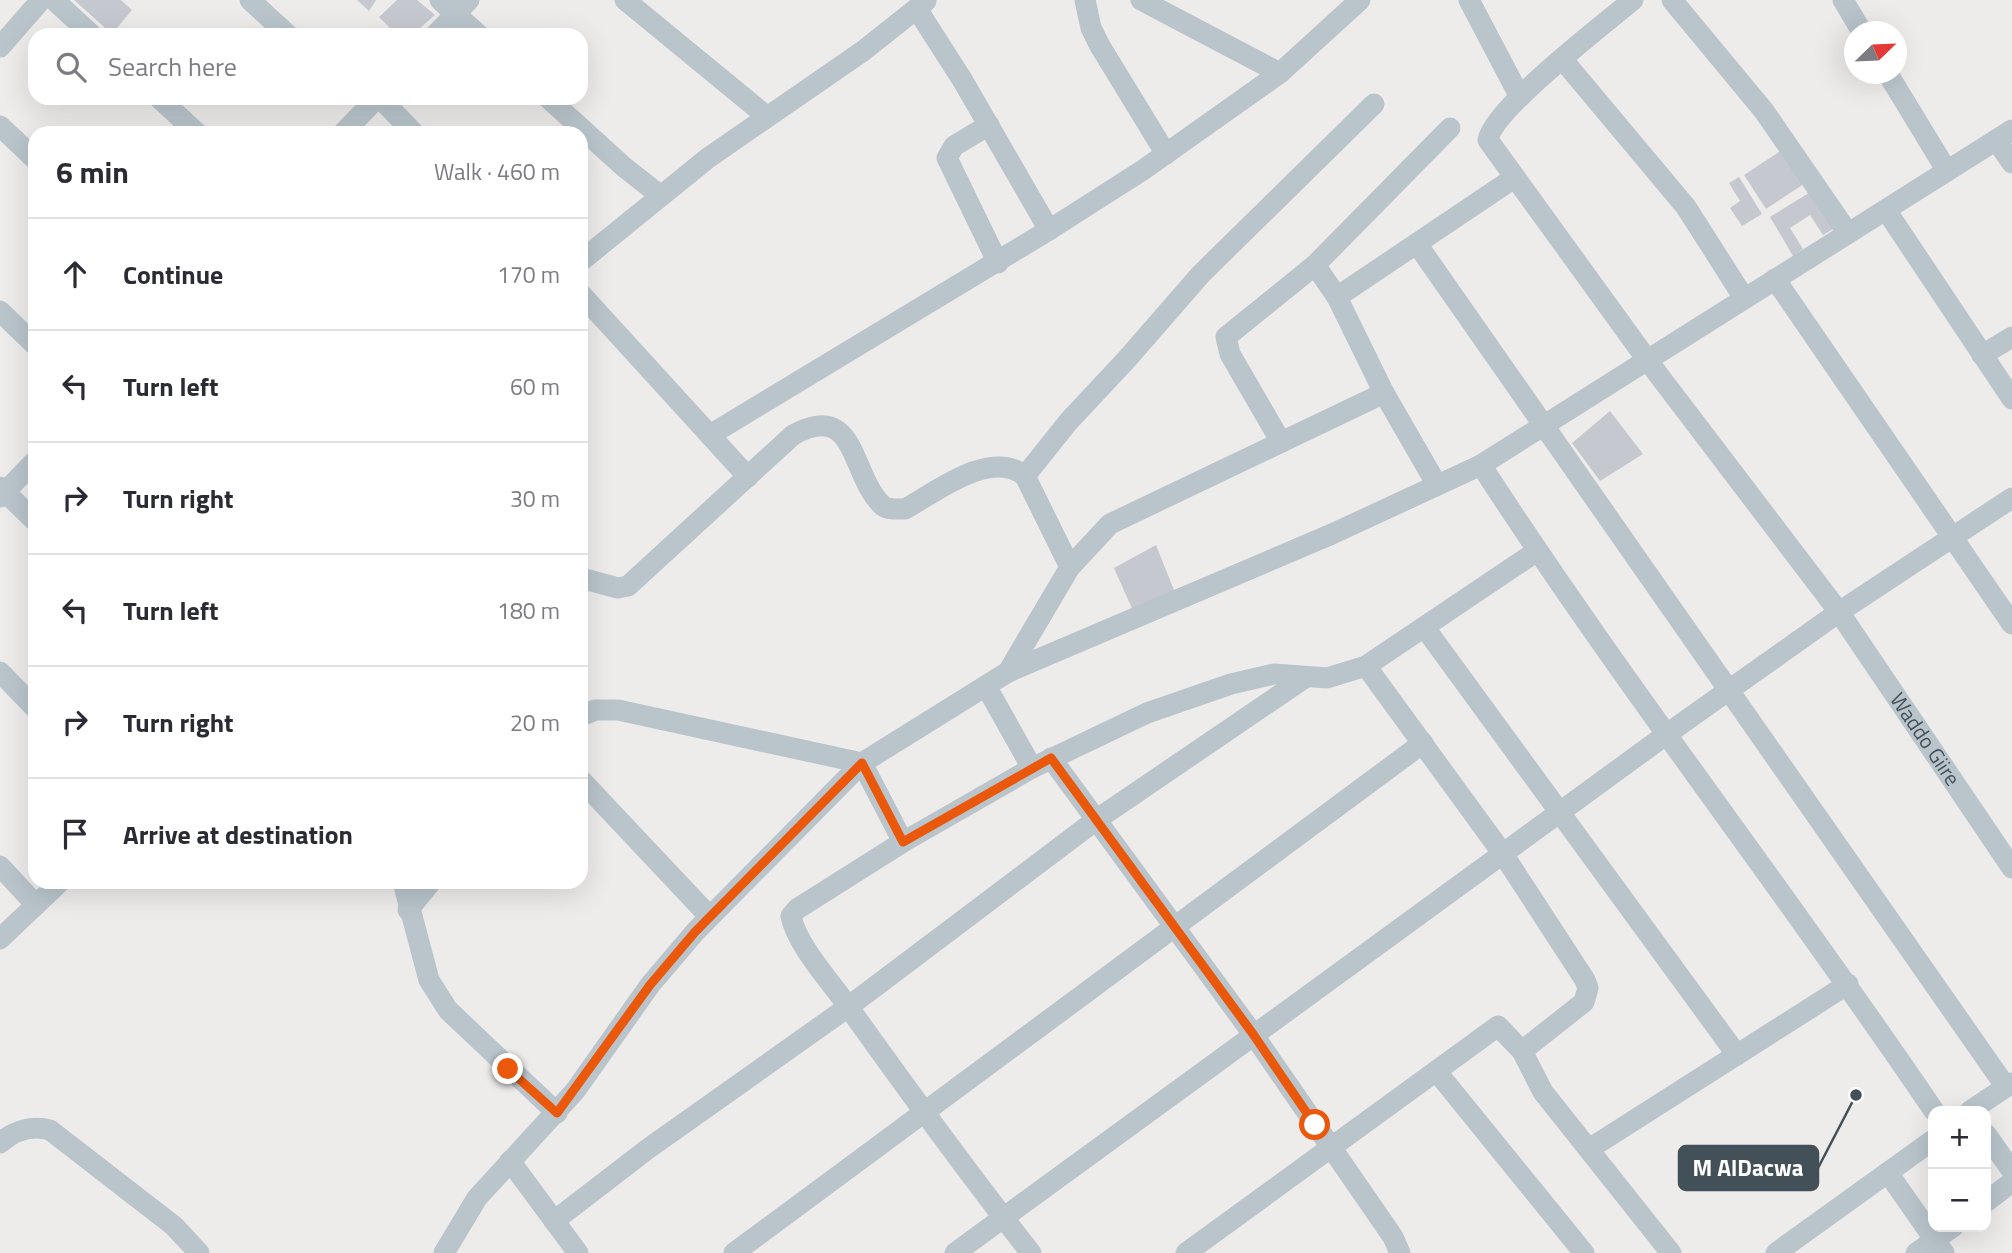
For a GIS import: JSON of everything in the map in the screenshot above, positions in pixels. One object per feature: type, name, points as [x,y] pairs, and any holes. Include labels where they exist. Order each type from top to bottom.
[{"type":"street","points":[[0,47],[41,0]]},
{"type":"street","points":[[54,0],[84,28]]},
{"type":"street","points":[[250,0],[280,28]]},
{"type":"street","points":[[625,0],[765,116]]},
{"type":"street","points":[[1085,0],[1091,29],[1166,154]]},
{"type":"street","points":[[1141,0],[1280,73]]},
{"type":"street","points":[[710,435],[998,263],[1166,154],[1280,73],[1360,0]]},
{"type":"street","points":[[1468,0],[1520,97],[1633,0]]},
{"type":"street","points":[[1672,0],[1764,111],[1848,233]]},
{"type":"street","points":[[1843,0],[1855,21]]},
{"type":"street","points":[[440,28],[455,4],[474,28]]},
{"type":"street","points":[[588,255],[765,116],[863,51],[922,4],[1049,230]]},
{"type":"street","points":[[1563,60],[1686,207],[1744,298]]},
{"type":"street","points":[[1894,84],[1947,171]]},
{"type":"street","name":"Waddo Giire","points":[[1520,97],[1488,136],[1491,148],[1839,612],[2012,868]]},
{"type":"street","points":[[1025,476],[1069,421],[1128,359],[1201,274],[1374,104]]},
{"type":"street","points":[[167,105],[189,126]]},
{"type":"street","points":[[348,126],[366,105]]},
{"type":"street","points":[[377,105],[405,126]]},
{"type":"street","points":[[556,105],[579,126]]},
{"type":"street","points":[[989,125],[954,146],[947,158],[998,263]]},
{"type":"street","points":[[0,126],[28,152]]},
{"type":"street","points":[[1281,442],[1230,354],[1226,337],[1315,265],[1450,128]]},
{"type":"street","points":[[588,134],[661,196]]},
{"type":"street","points":[[444,1253],[477,1198],[557,1113],[650,985],[709,916],[862,763],[1008,672],[1332,534],[1481,465],[2004,135],[2012,163]]},
{"type":"street","points":[[1337,297],[1514,178]]},
{"type":"street","points":[[1885,209],[2012,399]]},
{"type":"street","points":[[1417,244],[1727,691],[1803,793],[2009,1085],[1978,1106]]},
{"type":"street","points":[[1315,265],[1337,297],[1384,393],[1437,485]]},
{"type":"street","points":[[1775,279],[2012,624]]},
{"type":"street","points":[[588,302],[748,477]]},
{"type":"street","points":[[0,311],[28,338]]},
{"type":"street","points":[[1982,355],[2012,337]]},
{"type":"street","points":[[1008,672],[1070,568],[1110,524],[1384,393]]},
{"type":"street","points":[[588,580],[618,588],[628,586],[793,435],[819,424],[832,426],[841,435],[860,464],[872,491],[885,507],[892,509],[905,509],[984,469],[1003,466],[1017,469],[1025,476],[1070,568]]},
{"type":"street","points":[[1481,465],[1536,551],[1848,984],[1931,1106]]},
{"type":"street","points":[[28,468],[2,492],[28,515]]},
{"type":"street","points":[[955,1253],[1727,691],[1839,612],[2012,498]]},
{"type":"street","points":[[1031,1253],[923,1112],[848,1007],[793,929],[791,916],[797,909],[903,842],[1032,768],[1147,713],[1231,684],[1273,674],[1337,677],[1366,666],[1536,551]]},
{"type":"street","points":[[1425,628],[1737,1055]]},
{"type":"street","points":[[1366,666],[1503,853],[1588,988],[1584,1002],[1522,1051]]},
{"type":"street","points":[[0,672],[28,701]]},
{"type":"street","points":[[554,1221],[649,1148],[848,1007],[1096,820],[1306,677]]},
{"type":"street","points":[[986,686],[1032,768]]},
{"type":"street","points":[[588,713],[595,710],[618,710],[862,763]]},
{"type":"street","points":[[734,1253],[1423,743]]},
{"type":"street","points":[[1051,758],[1253,1034],[1393,1237],[1400,1253]]},
{"type":"street","points":[[862,763],[903,842]]},
{"type":"street","points":[[588,787],[709,916]]},
{"type":"street","points":[[0,866],[36,905]]},
{"type":"street","points":[[0,939],[53,889]]},
{"type":"street","points":[[404,889],[429,980],[448,1010],[492,1055],[557,1113]]},
{"type":"street","points":[[408,910],[425,889]]},
{"type":"street","points":[[1590,1149],[1848,984]]},
{"type":"street","points":[[1186,1253],[1498,1026],[1522,1051],[1543,1091],[1671,1253]]},
{"type":"street","points":[[1437,1072],[1584,1253]]},
{"type":"street","points":[[0,1143],[21,1130],[40,1127],[60,1136],[174,1226],[199,1253]]},
{"type":"street","points":[[1991,1141],[2012,1171]]},
{"type":"street","points":[[1776,1253],[1802,1245],[1888,1173],[1928,1144]]},
{"type":"street","points":[[510,1161],[578,1253]]},
{"type":"street","points":[[1888,1173],[1940,1246],[1916,1253]]},
{"type":"street","points":[[1991,1198],[2012,1182]]},
{"type":"building","points":[[74,0],[121,0],[132,10],[117,28],[105,28]]},
{"type":"building","points":[[357,0],[376,0],[369,11]]},
{"type":"building","points":[[397,0],[417,0],[435,15],[420,28],[390,28],[379,17]]},
{"type":"building","points":[[1782,150],[1804,184],[1766,209],[1744,175]]},
{"type":"building","points":[[1739,177],[1762,214],[1742,226],[1730,208],[1740,201],[1729,183]]},
{"type":"building","points":[[1812,191],[1835,228],[1823,235],[1810,215],[1790,228],[1803,249],[1793,256],[1770,217]]},
{"type":"building","points":[[1610,411],[1643,454],[1600,481],[1572,443]]},
{"type":"building","points":[[1156,545],[1176,595],[1134,613],[1114,568]]},
{"type":"place","name":"M AlDacwa","points":[[1856,1095]]},
{"type":"route","points":[[508,1069],[557,1113],[650,985],[695,932],[761,862],[862,763],[903,842],[1051,758],[1253,1034],[1315,1125]]}]
